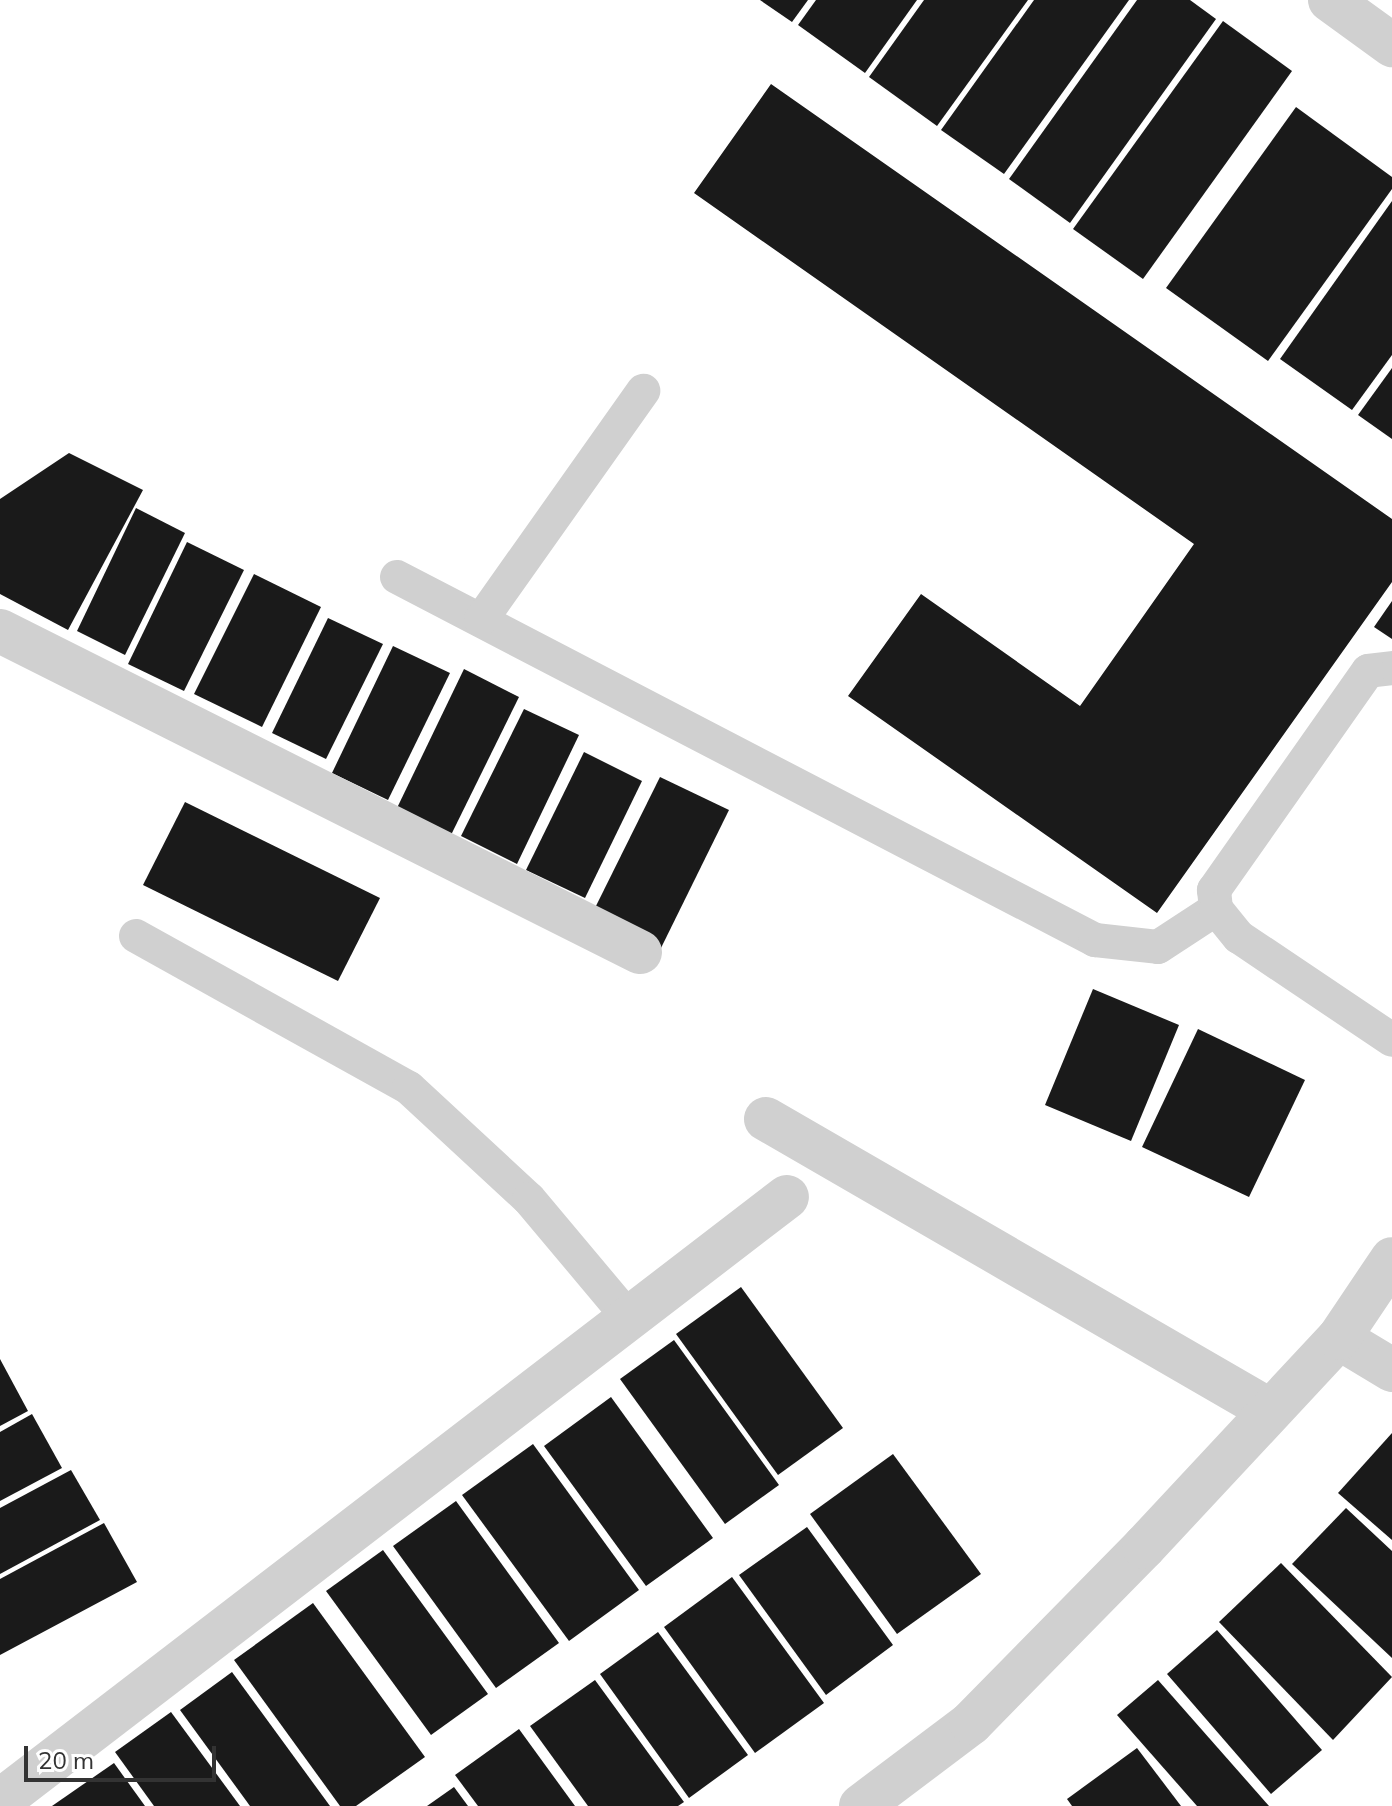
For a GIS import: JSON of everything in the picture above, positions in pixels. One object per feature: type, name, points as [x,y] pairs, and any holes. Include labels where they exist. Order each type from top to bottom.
[{"type":"street","points":[[1330,0],[1392,45]]},
{"type":"street","points":[[0,631],[640,952]]},
{"type":"street","points":[[766,1119],[1271,1411]]},
{"type":"street","points":[[0,1801],[787,1197]]},
{"type":"street","points":[[861,1806],[971,1723],[1339,1338],[1392,1259]]},
{"type":"street","points":[[1339,1338],[1392,1370]]},
{"type":"lane","points":[[481,620],[643,391]]},
{"type":"lane","points":[[397,577],[1095,940],[1158,947],[1216,909]]},
{"type":"lane","points":[[1392,668],[1368,671],[1214,890],[1216,909],[1239,937],[1392,1040]]},
{"type":"lane","points":[[136,936],[409,1088],[529,1199],[629,1318]]},
{"type":"building","points":[[760,0],[808,0],[792,22]]},
{"type":"building","points":[[816,0],[917,0],[865,73],[798,25]]},
{"type":"building","points":[[924,0],[1028,0],[937,126],[869,77]]},
{"type":"building","points":[[1034,0],[1129,0],[1004,174],[941,130]]},
{"type":"building","points":[[1137,0],[1190,0],[1216,19],[1070,223],[1009,179]]},
{"type":"building","points":[[1223,21],[1292,71],[1143,279],[1073,229]]},
{"type":"building","points":[[771,84],[1392,519],[1392,582],[1157,913],[848,696],[921,594],[1080,706],[1194,544],[694,193]]},
{"type":"building","points":[[1296,107],[1392,177],[1392,189],[1268,361],[1166,288]]},
{"type":"building","points":[[1392,201],[1392,355],[1352,410],[1280,359]]},
{"type":"building","points":[[1392,368],[1392,439],[1358,415]]},
{"type":"building","points":[[69,453],[143,490],[68,630],[0,594],[0,499]]},
{"type":"building","points":[[136,508],[185,533],[125,655],[77,631]]},
{"type":"building","points":[[187,542],[244,570],[184,691],[128,664]]},
{"type":"building","points":[[254,574],[321,607],[262,727],[194,694]]},
{"type":"building","points":[[1392,601],[1392,639],[1374,627]]},
{"type":"building","points":[[328,618],[383,644],[326,759],[272,733]]},
{"type":"building","points":[[393,646],[450,673],[388,800],[332,773]]},
{"type":"building","points":[[464,669],[519,697],[451,835],[397,808]]},
{"type":"building","points":[[524,709],[579,735],[517,864],[461,836]]},
{"type":"building","points":[[584,752],[642,781],[585,898],[526,870]]},
{"type":"building","points":[[660,777],[729,810],[660,950],[591,916]]},
{"type":"building","points":[[185,802],[380,898],[338,981],[143,885]]},
{"type":"building","points":[[1093,989],[1179,1025],[1131,1141],[1045,1105]]},
{"type":"building","points":[[1198,1029],[1305,1080],[1249,1197],[1142,1147]]},
{"type":"building","points":[[741,1287],[843,1428],[778,1475],[676,1334]]},
{"type":"building","points":[[674,1340],[779,1485],[725,1524],[620,1379]]},
{"type":"building","points":[[0,1359],[28,1411],[0,1426]]},
{"type":"building","points":[[611,1397],[713,1538],[646,1586],[544,1446]]},
{"type":"building","points":[[32,1414],[62,1468],[0,1501],[0,1432]]},
{"type":"building","points":[[1392,1433],[1392,1540],[1338,1493]]},
{"type":"building","points":[[533,1444],[639,1590],[569,1641],[462,1495]]},
{"type":"building","points":[[893,1454],[981,1574],[897,1634],[810,1514]]},
{"type":"building","points":[[71,1470],[100,1520],[0,1574],[0,1508]]},
{"type":"building","points":[[456,1501],[559,1643],[496,1688],[393,1546]]},
{"type":"building","points":[[1346,1508],[1392,1551],[1392,1658],[1292,1564]]},
{"type":"building","points":[[104,1523],[137,1582],[0,1655],[0,1579]]},
{"type":"building","points":[[807,1527],[893,1645],[826,1695],[739,1575]]},
{"type":"building","points":[[383,1550],[488,1694],[431,1735],[326,1591]]},
{"type":"building","points":[[1281,1563],[1392,1677],[1333,1740],[1219,1622]]},
{"type":"building","points":[[732,1577],[824,1703],[755,1753],[664,1627]]},
{"type":"building","points":[[313,1603],[425,1757],[356,1806],[340,1806],[234,1660]]},
{"type":"building","points":[[1217,1630],[1322,1750],[1271,1794],[1167,1674]]},
{"type":"building","points":[[658,1632],[748,1755],[689,1798],[600,1674]]},
{"type":"building","points":[[232,1672],[330,1806],[250,1806],[180,1710]]},
{"type":"building","points":[[595,1680],[684,1802],[678,1806],[588,1806],[530,1726]]},
{"type":"building","points":[[1158,1680],[1269,1806],[1197,1806],[1117,1715]]},
{"type":"building","points":[[171,1712],[240,1806],[154,1806],[115,1752]]},
{"type":"building","points":[[519,1729],[575,1806],[478,1806],[455,1775]]},
{"type":"building","points":[[1137,1748],[1181,1806],[1072,1806],[1067,1799]]},
{"type":"building","points":[[114,1763],[145,1806],[52,1806]]},
{"type":"building","points":[[454,1787],[468,1806],[427,1806]]}]
